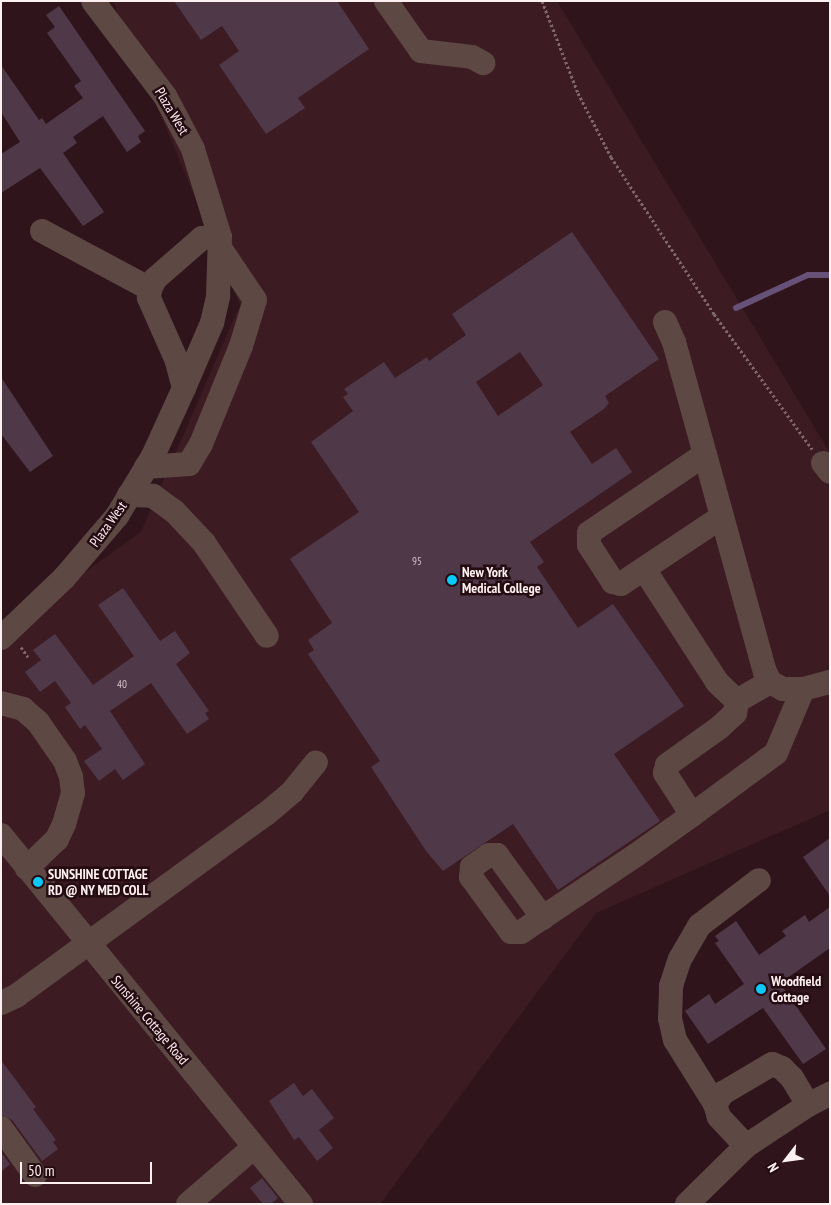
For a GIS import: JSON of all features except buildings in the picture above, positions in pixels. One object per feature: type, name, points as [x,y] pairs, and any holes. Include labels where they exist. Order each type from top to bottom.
[{"type":"street","name":"Plaza West","points":[[1,638],[100,540],[146,467],[184,388],[212,323],[221,271],[220,242],[203,176],[181,122],[94,1]]},
{"type":"street","points":[[386,1],[421,51],[438,56],[472,56],[483,63]]},
{"type":"street","points":[[42,230],[150,289]]},
{"type":"street","points":[[146,467],[189,464],[201,444],[241,346],[256,300],[220,242],[202,238],[165,269],[150,289],[149,298],[176,359],[184,388]]},
{"type":"street","points":[[665,322],[674,342],[720,518],[770,682],[783,688],[803,689],[830,682]]},
{"type":"street","points":[[704,455],[589,532],[588,546],[613,582],[621,584],[720,518]]},
{"type":"street","points":[[129,495],[153,496],[174,511],[204,543],[267,636]]},
{"type":"street","points":[[644,569],[717,682],[738,701]]},
{"type":"street","points":[[692,815],[665,773],[667,765],[720,727],[735,713],[738,701],[770,682]]},
{"type":"street","points":[[543,918],[692,815],[776,753],[803,689]]},
{"type":"street","points":[[1,704],[23,709],[38,722],[65,761],[71,777],[73,793],[64,824],[48,849],[27,868]]},
{"type":"street","points":[[1,1003],[87,944],[266,814],[292,792],[316,762]]},
{"type":"street","name":"Sunshine Cottage Road","points":[[1,835],[87,944],[301,1204]]},
{"type":"street","points":[[746,1146],[719,1117],[715,1104],[675,1040],[670,1019],[671,986],[680,959],[700,925],[759,880]]},
{"type":"street","points":[[715,1104],[723,1093],[772,1064],[782,1068],[792,1078],[808,1105]]},
{"type":"street","points":[[687,1204],[746,1146],[808,1105],[830,1094]]},
{"type":"street","points":[[1,1128],[35,1174]]},
{"type":"street","points":[[188,1204],[254,1147]]},
{"type":"path","points":[[542,1],[578,93],[611,157],[720,322],[826,468]]},
{"type":"shaded area","name":"New York Medical College","points":[[113,1],[557,1],[830,453],[830,810],[596,913],[380,1204],[1,1204],[1,632],[141,532],[240,305]]},
{"type":"waterway","points":[[736,308],[808,275],[830,275]]},
{"type":"place","name":"New York Medical College","points":[[452,580]]},
{"type":"place","name":"SUNSHINE COTTAGE RD @ NY MED COLL","points":[[38,882]]},
{"type":"place","name":"Woodfield Cottage","points":[[761,989]]}]
